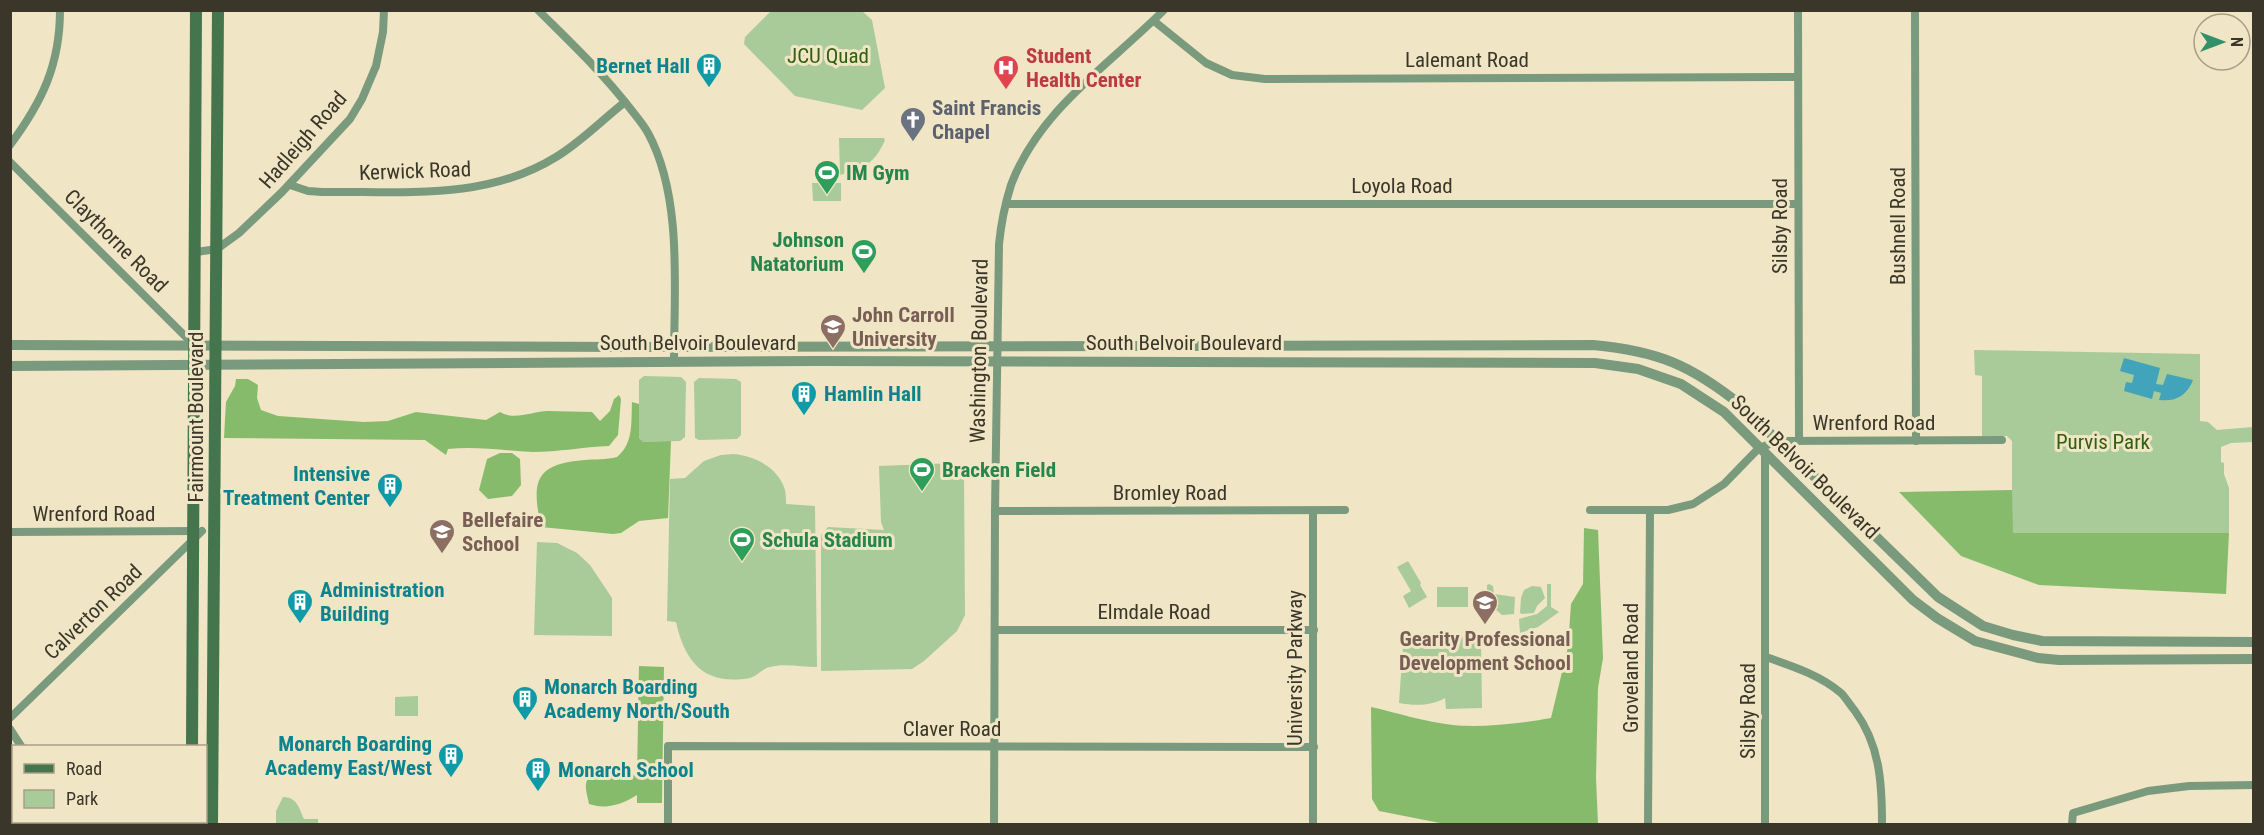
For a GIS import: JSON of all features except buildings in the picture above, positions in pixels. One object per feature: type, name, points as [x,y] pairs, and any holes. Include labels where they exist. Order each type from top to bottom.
[{"type":"main road","name":"Fairmount Boulevard","points":[[196,10],[194,364],[212,825]]},
{"type":"main road","name":"Fairmount Boulevard","points":[[192,745],[201,533],[216,363],[218,10]]},
{"type":"street","points":[[10,145],[34,113],[46,86],[55,61],[60,29],[60,10]]},
{"type":"street","name":"Hadleigh Road","points":[[217,249],[265,211],[341,129],[362,99],[379,55],[384,10]]},
{"type":"street","points":[[538,10],[606,79],[648,133],[665,177],[669,195],[673,233],[674,362]]},
{"type":"street","name":"Washington Boulevard","points":[[994,825],[997,347],[999,244],[1006,204],[1022,162],[1040,131],[1065,101],[1164,10]]},
{"type":"street","name":"Silsby Road","points":[[1798,10],[1799,441]]},
{"type":"street","name":"Bushnell Road","points":[[1915,10],[1916,441]]},
{"type":"street","name":"Lalemant Road","points":[[1154,21],[1206,63],[1232,75],[1265,79],[1798,77]]},
{"type":"street","name":"Kerwick Road","points":[[290,185],[308,191],[322,192],[459,191],[482,187],[529,171],[558,156],[625,102]]},
{"type":"street","name":"Claythorne Road","points":[[10,162],[195,346]]},
{"type":"street","name":"Loyola Road","points":[[1006,204],[1798,204]]},
{"type":"street","points":[[195,252],[217,249]]},
{"type":"street","name":"South Belvoir Boulevard","points":[[10,345],[216,347],[1593,345],[1627,348],[1680,364],[1717,386],[1742,406],[1938,597],[1983,626],[2042,641],[2253,642]]},
{"type":"street","points":[[1394,362],[1395,346]]},
{"type":"street","name":"South Belvoir Boulevard","points":[[10,366],[674,362],[1595,363],[1638,369],[1681,384],[1724,412],[1913,600],[1936,618],[1975,641],[2022,655],[2059,660],[2253,659]]},
{"type":"street","name":"Wrenford Road","points":[[1590,510],[1673,510],[1703,499],[1762,451],[1778,441],[2002,441]]},
{"type":"street","name":"Silsby Road","points":[[1762,451],[1766,825]]},
{"type":"street","name":"Bromley Road","points":[[995,511],[1345,510]]},
{"type":"street","name":"University Parkway","points":[[1313,511],[1313,825]]},
{"type":"street","name":"Groveland Road","points":[[1648,825],[1650,511]]},
{"type":"street","name":"Wrenford Road","points":[[10,532],[201,533]]},
{"type":"street","name":"Calverton Road","points":[[10,718],[201,533]]},
{"type":"street","name":"Elmdale Road","points":[[995,630],[1314,630]]},
{"type":"street","points":[[1766,657],[1803,670],[1841,693],[1860,718],[1874,744],[1881,774],[1882,825]]},
{"type":"street","points":[[10,729],[20,745]]},
{"type":"street","name":"Claver Road","points":[[668,825],[668,746],[1314,747]]},
{"type":"street","points":[[2072,825],[2073,813],[2148,791],[2189,786],[2253,785]]},
{"type":"green space","name":"JCU Quad","points":[[771,11],[862,11],[872,20],[885,88],[862,110],[795,96],[744,44],[745,37]]},
{"type":"green space","points":[[839,138],[884,138],[885,140],[868,164],[840,175]]},
{"type":"green space","name":"IM Gym","points":[[812,183],[841,183],[841,201],[813,201]]},
{"type":"green space","name":"Purvis Park","points":[[1974,350],[2200,354],[2200,421],[2208,422],[2217,430],[2253,427],[2253,442],[2231,443],[2221,447],[2221,462],[2224,463],[2224,474],[2229,488],[2229,533],[2012,533],[2012,441],[2007,436],[1982,436],[1982,376],[1975,375]]},
{"type":"green space","points":[[644,376],[681,377],[686,382],[685,437],[680,441],[642,442],[639,438],[639,380]]},
{"type":"green space","points":[[699,378],[736,379],[741,382],[741,435],[737,439],[699,440],[695,438],[694,382]]},
{"type":"green space","points":[[236,379],[248,379],[258,385],[257,398],[261,410],[278,416],[364,422],[388,421],[416,412],[486,420],[500,412],[517,416],[542,411],[592,412],[600,421],[610,411],[614,399],[619,395],[621,399],[618,435],[609,446],[533,452],[459,448],[448,449],[446,455],[425,440],[224,438],[226,402],[235,386]]},
{"type":"green space","points":[[632,402],[639,404],[639,438],[643,442],[671,441],[668,518],[639,521],[621,533],[613,534],[541,527],[537,499],[540,478],[554,466],[567,462],[617,457],[629,439]]},
{"type":"green space","points":[[500,453],[512,453],[520,459],[521,485],[512,496],[488,499],[479,490],[487,459]]},
{"type":"green space","name":"Schula Stadium","points":[[734,454],[758,460],[772,469],[782,482],[786,504],[815,506],[817,667],[775,666],[750,678],[734,680],[709,675],[692,660],[685,649],[676,622],[667,621],[670,479],[685,478],[704,461],[721,455]]},
{"type":"green space","points":[[956,463],[964,476],[965,615],[957,631],[912,669],[821,671],[821,535],[828,527],[884,530],[881,522],[879,466]]},
{"type":"green space","points":[[2012,490],[2013,533],[2229,533],[2226,594],[2039,585],[1961,556],[1899,492]]},
{"type":"green space","points":[[1584,528],[1598,530],[1603,658],[1598,688],[1596,778],[1598,824],[1445,824],[1379,811],[1372,799],[1371,707],[1432,722],[1464,726],[1528,722],[1551,718],[1568,647],[1571,604],[1583,584]]},
{"type":"green space","points":[[537,542],[557,543],[577,553],[590,565],[612,598],[612,636],[534,635]]},
{"type":"green space","points":[[1408,561],[1427,597],[1409,608],[1403,596],[1411,591],[1397,567]]},
{"type":"green space","points":[[1547,584],[1551,584],[1551,607],[1559,612],[1538,627],[1520,633],[1519,619],[1537,614],[1547,606]]},
{"type":"green space","points":[[1487,585],[1493,586],[1494,594],[1515,597],[1514,614],[1502,615],[1495,609],[1489,608]]},
{"type":"green space","points":[[1532,586],[1541,587],[1545,598],[1534,613],[1522,614],[1520,613],[1521,598],[1524,590]]},
{"type":"green space","points":[[1437,587],[1468,587],[1468,607],[1437,607]]},
{"type":"green space","points":[[1418,633],[1462,636],[1464,641],[1481,641],[1482,708],[1446,709],[1445,698],[1423,705],[1399,703],[1403,646]]},
{"type":"green space","points":[[639,666],[664,667],[662,803],[637,803],[637,795],[614,805],[589,804],[586,784],[591,775],[600,769],[612,766],[622,767],[637,778]]},
{"type":"green space","points":[[418,696],[418,716],[395,716],[395,697]]},
{"type":"green space","points":[[283,797],[294,801],[304,819],[318,819],[318,824],[276,824],[276,811]]},
{"type":"water","points":[[2124,358],[2160,368],[2156,384],[2163,385],[2167,374],[2193,380],[2184,394],[2170,400],[2159,400],[2161,393],[2154,391],[2152,399],[2124,391],[2126,382],[2132,383],[2134,375],[2120,371]]},
{"type":"place","name":"Bernet Hall","points":[[709,89]]},
{"type":"place","name":"Student Health Center","points":[[1006,91]]},
{"type":"place","name":"Saint Francis Chapel","points":[[913,143]]},
{"type":"place","name":"IM Gym","points":[[827,196]]},
{"type":"place","name":"Johnson Natatorium","points":[[864,275]]},
{"type":"place","name":"John Carroll University","points":[[833,350]]},
{"type":"place","name":"Hamlin Hall","points":[[804,417]]},
{"type":"place","name":"Bracken Field","points":[[922,493]]},
{"type":"place","name":"Intensive Treatment Center","points":[[390,509]]},
{"type":"place","name":"Bellefaire School","points":[[442,555]]},
{"type":"place","name":"Schula Stadium","points":[[742,563]]},
{"type":"place","name":"Administration Building","points":[[300,625]]},
{"type":"place","name":"Gearity Professional Development School","points":[[1485,626]]},
{"type":"place","name":"Monarch Boarding Academy North/South","points":[[525,722]]},
{"type":"place","name":"Monarch Boarding Academy East/West","points":[[451,779]]},
{"type":"place","name":"Monarch School","points":[[538,793]]}]
